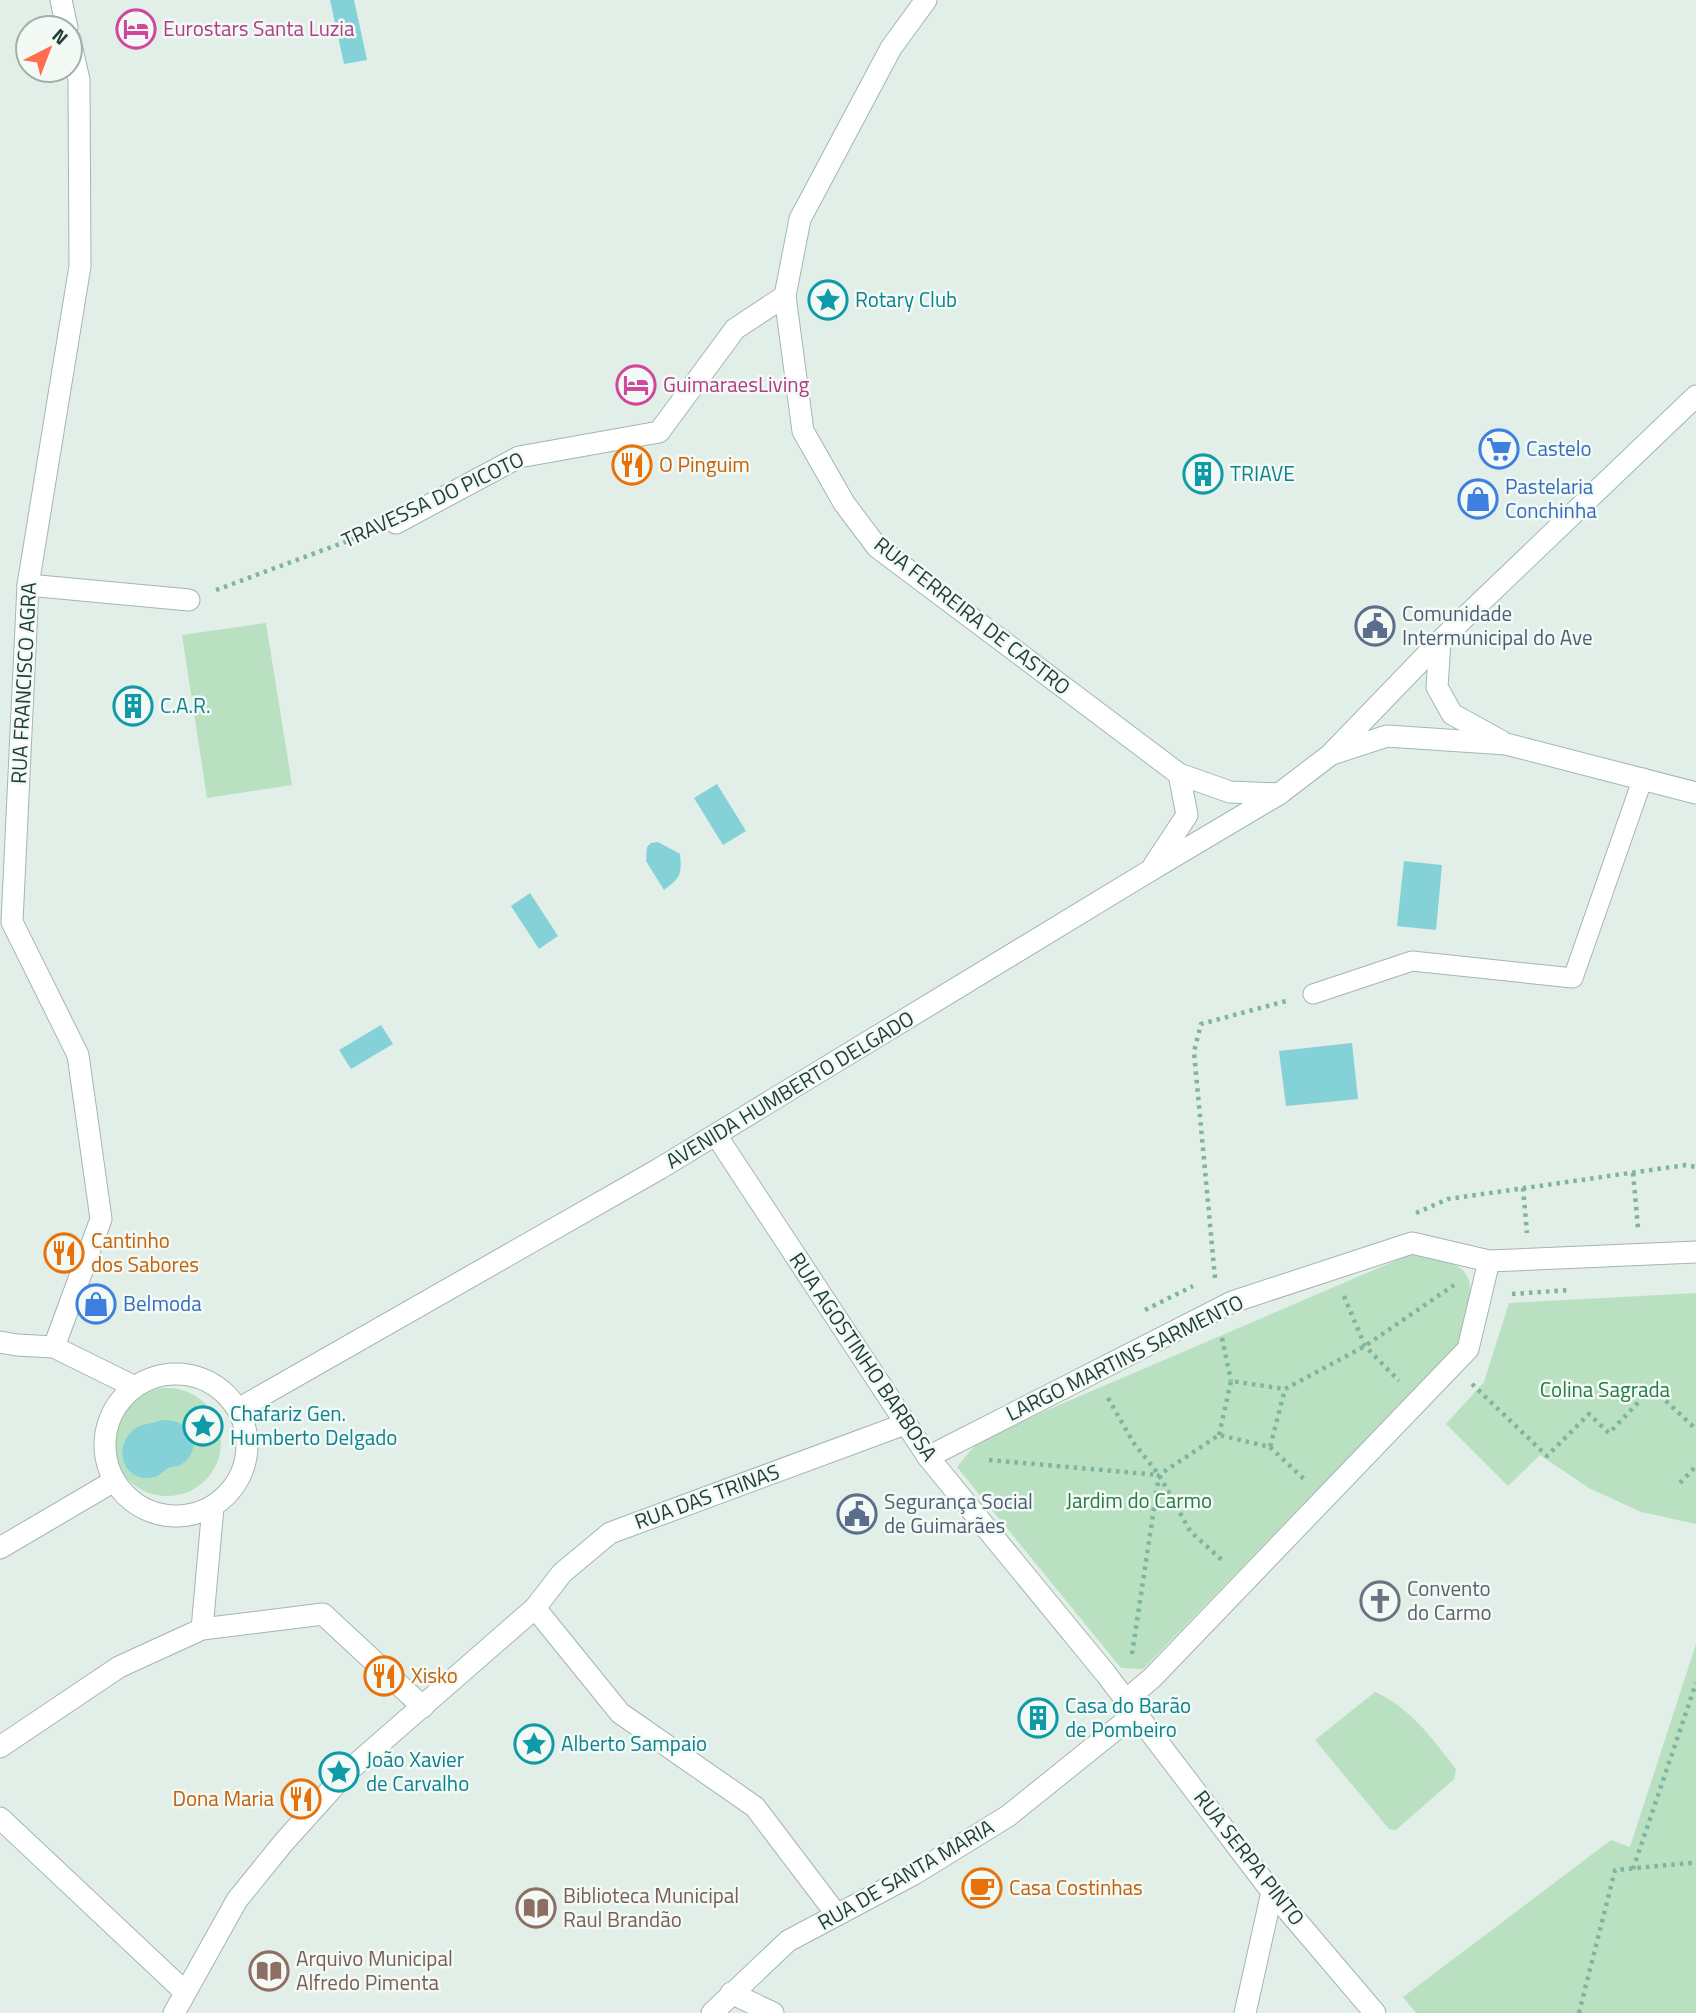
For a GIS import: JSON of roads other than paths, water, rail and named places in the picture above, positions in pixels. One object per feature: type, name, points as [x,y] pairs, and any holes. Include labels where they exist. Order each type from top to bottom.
[{"type":"street","name":"RUA FERREIRA DE CASTRO","points":[[926,0],[891,48],[800,219],[785,296],[803,431],[844,503],[877,547],[1179,774],[1230,792],[1279,794]]},
{"type":"street","name":"RUA FRANCISCO AGRA","points":[[54,1347],[101,1219],[78,1055],[6,924],[28,585],[80,266],[79,84]]},
{"type":"street","name":"TRAVESSA DO PICOTO","points":[[396,523],[519,457],[659,432],[735,329],[785,296]]},
{"type":"street","points":[[1330,755],[1440,640],[1696,396]]},
{"type":"street","points":[[28,585],[189,600]]},
{"type":"street","points":[[1440,640],[1437,687],[1452,714],[1506,744]]},
{"type":"street","points":[[1330,755],[1387,736],[1506,744],[1696,793]]},
{"type":"street","name":"AVENIDA HUMBERTO DELGADO","points":[[240,1408],[716,1135],[1279,794],[1330,755]]},
{"type":"street","points":[[1151,870],[1187,815],[1179,774]]},
{"type":"street","name":"RUA AGOSTINHO BARBOSA","points":[[716,1135],[928,1457],[1131,1706]]},
{"type":"street","name":"LARGO MARTINS SARMENTO","points":[[928,1457],[1232,1302],[1412,1243],[1489,1261],[1696,1252]]},
{"type":"street","points":[[1131,1706],[1152,1678],[1468,1349],[1489,1261]]},
{"type":"street","points":[[0,1342],[54,1347],[133,1386]]},
{"type":"street","points":[[186,1373],[212,1382],[240,1408],[247,1429],[247,1459],[235,1486],[213,1507],[185,1516],[156,1514],[132,1502],[114,1481],[105,1456],[105,1430],[116,1405],[133,1386],[158,1375],[186,1373]]},
{"type":"street","name":"RUA DAS TRINAS","points":[[174,2013],[237,1900],[284,1842],[347,1772],[535,1608],[562,1573],[610,1533],[905,1424]]},
{"type":"street","points":[[0,1548],[114,1481]]},
{"type":"street","points":[[202,1629],[213,1507]]},
{"type":"street","points":[[535,1608],[620,1713],[755,1807],[837,1915]]},
{"type":"street","points":[[0,1747],[118,1667],[202,1629],[323,1614],[423,1707]]},
{"type":"street","name":"RUA SERPA PINTO","points":[[1131,1706],[1272,1892],[1376,2013]]},
{"type":"street","name":"RUA DE SANTA MARIA","points":[[712,2013],[788,1941],[915,1874],[1008,1816],[1131,1706]]},
{"type":"street","points":[[0,1818],[185,1992]]},
{"type":"street","points":[[1245,2013],[1272,1892]]},
{"type":"street","points":[[731,1993],[773,2013]]},
{"type":"lane","points":[[1313,994],[1412,961],[1573,978],[1643,778]]},
{"type":"water","points":[[330,0],[354,0],[367,60],[344,64]]},
{"type":"water","points":[[717,784],[746,831],[723,845],[694,798]]},
{"type":"water","points":[[658,842],[680,854],[679,875],[664,890],[646,861],[647,847]]},
{"type":"water","points":[[1404,861],[1442,865],[1436,930],[1397,926]]},
{"type":"water","points":[[530,893],[558,936],[539,949],[511,906]]},
{"type":"water","points":[[381,1025],[393,1044],[351,1069],[339,1050]]},
{"type":"water","points":[[1352,1043],[1358,1099],[1286,1106],[1279,1051]]},
{"type":"water","points":[[161,1420],[179,1423],[194,1434],[192,1453],[183,1463],[168,1468],[155,1477],[135,1475],[124,1462],[124,1444],[136,1428]]},
{"type":"place","name":"Eurostars Santa Luzia","points":[[136,29]]},
{"type":"place","name":"Rotary Club","points":[[828,300]]},
{"type":"place","name":"GuimaraesLiving","points":[[636,385]]},
{"type":"place","name":"Castelo","points":[[1499,449]]},
{"type":"place","name":"O Pinguim","points":[[632,465]]},
{"type":"place","name":"TRIAVE","points":[[1203,474]]},
{"type":"place","name":"Pastelaria Conchinha","points":[[1478,499]]},
{"type":"place","name":"Comunidade Intermunicipal do Ave","points":[[1375,626]]},
{"type":"place","name":"C.A.R.","points":[[133,706]]},
{"type":"place","name":"Cantinho dos Sabores","points":[[64,1253]]},
{"type":"place","name":"Belmoda","points":[[96,1304]]},
{"type":"place","name":"Chafariz Gen. Humberto Delgado","points":[[203,1426]]},
{"type":"place","name":"Segurança Social de Guimarães","points":[[857,1514]]},
{"type":"place","name":"Convento do Carmo","points":[[1380,1601]]},
{"type":"place","name":"Xisko","points":[[384,1676]]},
{"type":"place","name":"Casa do Barão de Pombeiro","points":[[1038,1718]]},
{"type":"place","name":"Alberto Sampaio","points":[[534,1744]]},
{"type":"place","name":"João Xavier de Carvalho","points":[[339,1772]]},
{"type":"place","name":"Dona Maria","points":[[301,1799]]},
{"type":"place","name":"Casa Costinhas","points":[[982,1888]]},
{"type":"place","name":"Biblioteca Municipal Raul Brandão","points":[[536,1908]]},
{"type":"place","name":"Arquivo Municipal Alfredo Pimenta","points":[[269,1971]]},
{"type":"park label","name":"Colina Sagrada","points":[[1605,1390]]},
{"type":"park label","name":"Jardim do Carmo","points":[[1139,1501]]}]
